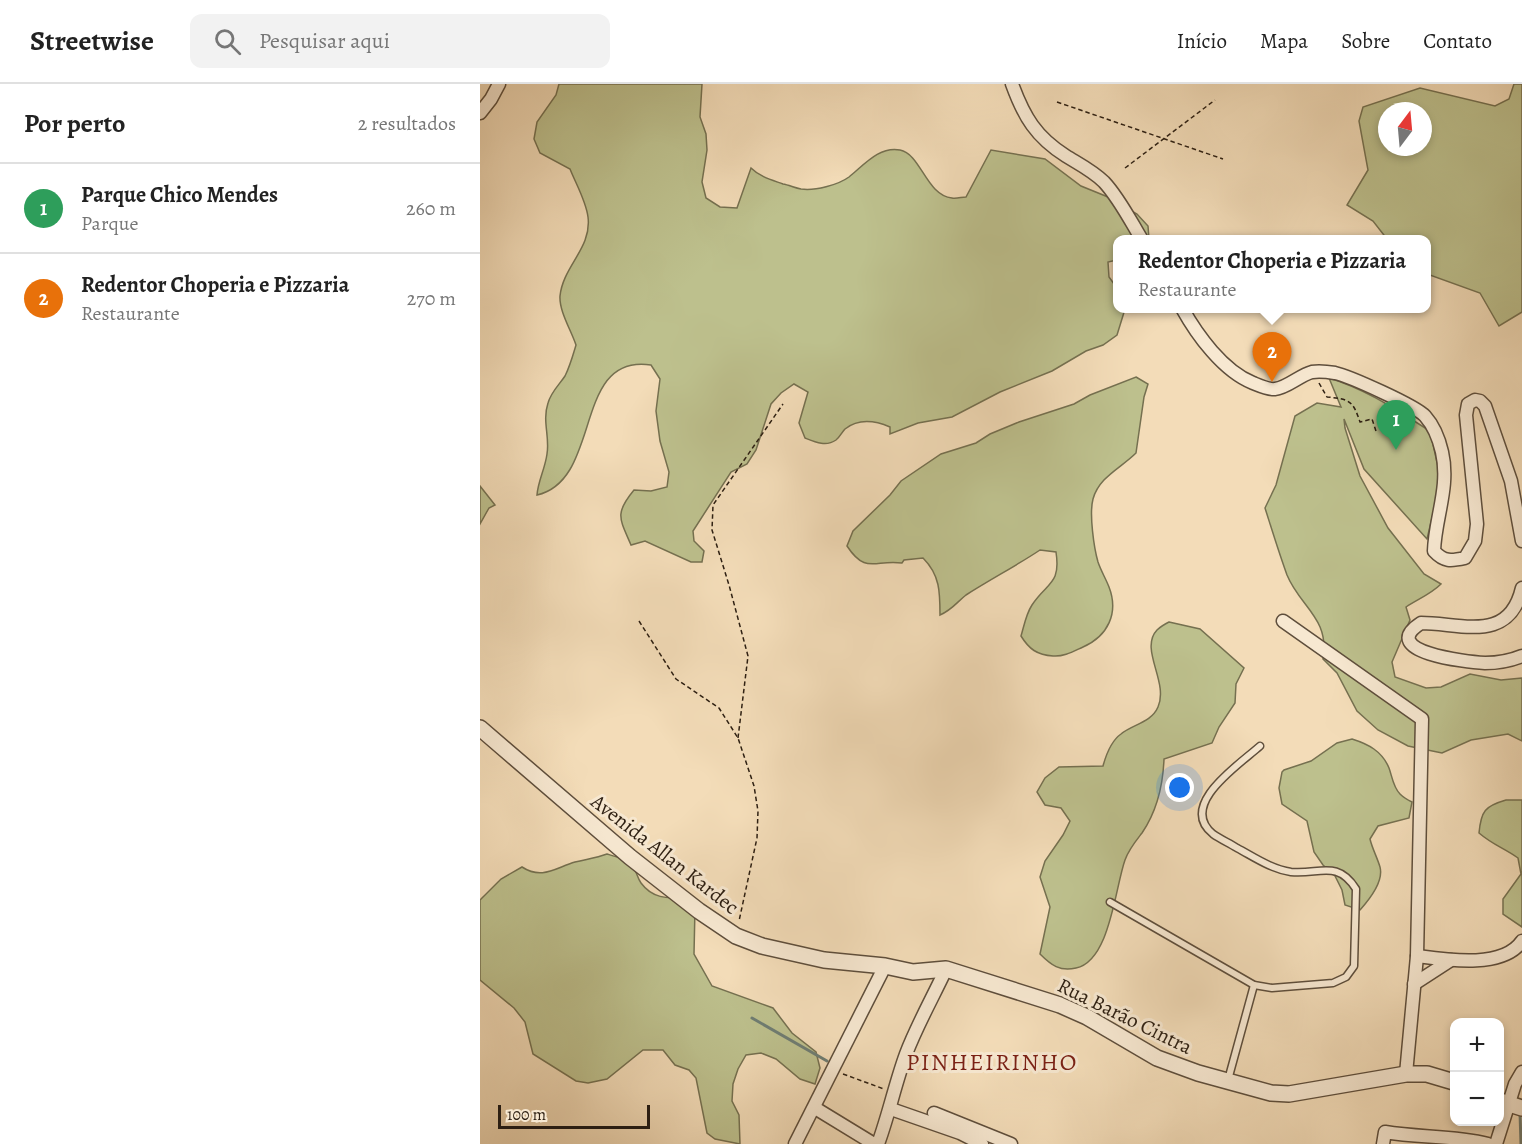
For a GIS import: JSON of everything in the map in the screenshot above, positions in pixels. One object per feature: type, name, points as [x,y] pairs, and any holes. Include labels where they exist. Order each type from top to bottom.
[{"type":"street","points":[[480,113],[499,84]]},
{"type":"street","points":[[1012,84],[1022,110],[1034,129],[1045,142],[1103,181],[1139,235]]},
{"type":"street","points":[[1185,313],[1209,348],[1228,367],[1251,383],[1275,389],[1313,372],[1333,373],[1353,379],[1424,414],[1435,429],[1445,475],[1443,502],[1434,540],[1434,551],[1441,559],[1451,561],[1464,558],[1475,541],[1477,513],[1466,416],[1468,404],[1474,400],[1480,401],[1485,406],[1511,481],[1522,541]]},
{"type":"street","points":[[1522,588],[1519,600],[1508,616],[1497,624],[1481,628],[1421,622],[1409,634],[1409,641],[1413,648],[1423,653],[1483,663],[1511,660],[1522,656]]},
{"type":"street","points":[[1283,621],[1422,719],[1417,956],[1406,1074]]},
{"type":"street","name":"Avenida Allan Kardec","points":[[480,728],[630,857],[699,911],[736,936],[762,946],[814,958],[885,966]]},
{"type":"street","points":[[1417,956],[1451,960],[1496,958],[1516,950],[1522,941]]},
{"type":"street","points":[[1414,984],[1451,960]]},
{"type":"street","points":[[795,1144],[885,966]]},
{"type":"street","name":"Rua Barão Cintra","points":[[885,966],[913,972],[946,969],[1060,1005],[1087,1017],[1157,1058],[1227,1082],[1271,1093],[1289,1094],[1406,1074],[1427,1074],[1450,1081]]},
{"type":"street","points":[[815,1108],[876,1144],[891,1109],[893,1092],[907,1052],[946,969]]},
{"type":"street","points":[[1496,1144],[1511,1105],[1515,1084],[1522,1072]]},
{"type":"street","points":[[891,1109],[960,1133],[982,1144]]},
{"type":"street","points":[[934,1113],[1011,1144]]},
{"type":"street","points":[[1383,1144],[1385,1132],[1413,1140],[1465,1138],[1488,1144]]},
{"type":"lane","points":[[1110,902],[1254,986],[1272,988],[1323,984],[1333,983],[1346,977],[1354,966],[1356,889],[1349,879],[1338,871],[1325,869],[1310,873],[1289,872],[1271,866],[1211,832],[1204,820],[1202,809],[1204,800],[1211,790],[1260,746]]},
{"type":"lane","points":[[1227,1082],[1254,986]]},
{"type":"path","points":[[1125,168],[1215,100]]},
{"type":"path","points":[[1057,102],[1223,159]]},
{"type":"path","points":[[1313,372],[1327,397],[1344,398],[1354,405],[1360,422],[1372,420],[1376,431]]},
{"type":"path","points":[[738,738],[748,656],[712,530],[713,505],[783,404]]},
{"type":"path","points":[[639,621],[676,679],[720,708],[738,738],[754,786],[758,811],[757,838],[736,936]]},
{"type":"path","points":[[832,1070],[893,1092]]},
{"type":"green space","points":[[559,84],[702,84],[700,117],[706,134],[707,150],[702,182],[706,198],[720,207],[737,208],[751,168],[762,176],[783,184],[801,189],[813,189],[844,180],[866,162],[885,151],[900,150],[913,159],[936,190],[943,195],[955,198],[966,197],[991,150],[1045,159],[1081,186],[1108,197],[1137,214],[1148,226],[1149,235],[1113,235],[1113,261],[1108,262],[1109,277],[1113,282],[1113,313],[1124,313],[1117,335],[1103,345],[1086,351],[1052,371],[1000,392],[952,417],[918,423],[890,434],[890,427],[879,423],[862,422],[845,429],[832,442],[821,443],[805,438],[799,423],[808,392],[794,384],[771,404],[756,450],[747,464],[731,472],[693,531],[694,541],[704,551],[702,562],[691,562],[645,541],[631,545],[621,517],[624,505],[634,490],[651,491],[667,487],[669,472],[660,441],[656,411],[660,379],[651,365],[626,367],[609,378],[598,397],[572,467],[558,485],[537,495],[547,454],[546,410],[553,392],[565,376],[576,345],[560,302],[562,285],[582,248],[588,228],[585,205],[570,169],[540,153],[534,139],[537,122],[556,95]]},
{"type":"green space","points":[[1514,84],[1522,84],[1522,312],[1499,326],[1480,293],[1431,275],[1431,235],[1384,235],[1373,221],[1347,205],[1368,170],[1359,121],[1363,107],[1378,102],[1420,88],[1495,106],[1509,99]]},
{"type":"green space","points":[[1136,377],[1148,384],[1136,453],[1100,485],[1092,505],[1092,531],[1096,556],[1109,587],[1113,606],[1112,615],[1105,630],[1092,642],[1061,656],[1053,656],[1034,650],[1021,636],[1030,609],[1055,577],[1056,552],[1040,550],[966,595],[940,615],[936,577],[923,558],[904,560],[902,563],[872,564],[860,560],[847,546],[853,531],[901,481],[941,454],[976,443],[990,434],[1019,422],[1074,404],[1090,395]]},
{"type":"green space","points":[[1329,378],[1369,394],[1430,431],[1441,480],[1427,539],[1364,469],[1344,419],[1360,476],[1388,528],[1424,574],[1441,584],[1406,607],[1410,620],[1392,662],[1395,677],[1426,688],[1441,687],[1470,674],[1501,680],[1522,678],[1522,741],[1508,734],[1471,740],[1442,753],[1408,746],[1378,730],[1357,711],[1337,673],[1323,659],[1322,633],[1287,575],[1265,508],[1276,485],[1295,416],[1317,403],[1341,407]]},
{"type":"green space","points":[[480,486],[495,505],[489,508],[480,524]]},
{"type":"green space","points":[[1169,622],[1200,629],[1244,668],[1236,684],[1235,703],[1219,727],[1212,743],[1164,759],[1161,788],[1155,807],[1147,825],[1125,860],[1104,938],[1097,952],[1087,962],[1076,968],[1060,968],[1040,954],[1050,907],[1040,877],[1045,861],[1070,821],[1061,808],[1045,805],[1037,792],[1045,778],[1059,767],[1103,766],[1114,740],[1151,717],[1155,712],[1160,697],[1160,687],[1152,656],[1152,638],[1157,630]]},
{"type":"green space","points":[[1352,739],[1369,746],[1378,753],[1386,762],[1398,791],[1412,802],[1409,818],[1378,826],[1370,839],[1381,873],[1375,890],[1360,910],[1345,905],[1342,890],[1335,876],[1314,852],[1307,821],[1282,804],[1279,788],[1284,770],[1311,761],[1337,743]]},
{"type":"green space","points":[[1506,800],[1522,800],[1522,927],[1503,914],[1503,899],[1521,874],[1518,858],[1479,833],[1485,810]]},
{"type":"green space","points":[[607,854],[621,858],[629,864],[635,870],[641,883],[650,892],[671,898],[683,897],[695,908],[694,954],[712,986],[773,1008],[792,1033],[816,1052],[820,1068],[815,1084],[800,1079],[776,1059],[761,1053],[746,1055],[733,1084],[732,1101],[739,1115],[740,1144],[715,1139],[707,1133],[696,1078],[689,1070],[675,1065],[663,1050],[643,1050],[607,1079],[588,1083],[576,1081],[533,1054],[525,1022],[514,1008],[480,980],[480,900],[501,879],[522,867],[529,871],[542,873]]},
{"type":"waterway","points":[[752,1018],[827,1061]]},
{"type":"waterway","points":[[1520,1112],[1521,1144]]},
{"type":"place","name":"Redentor Choperia e Pizzaria","points":[[1272,382]]},
{"type":"place","name":"Parque Chico Mendes","points":[[1396,450]]},
{"type":"district","name":"PINHEIRINHO","points":[[992,1062]]}]
